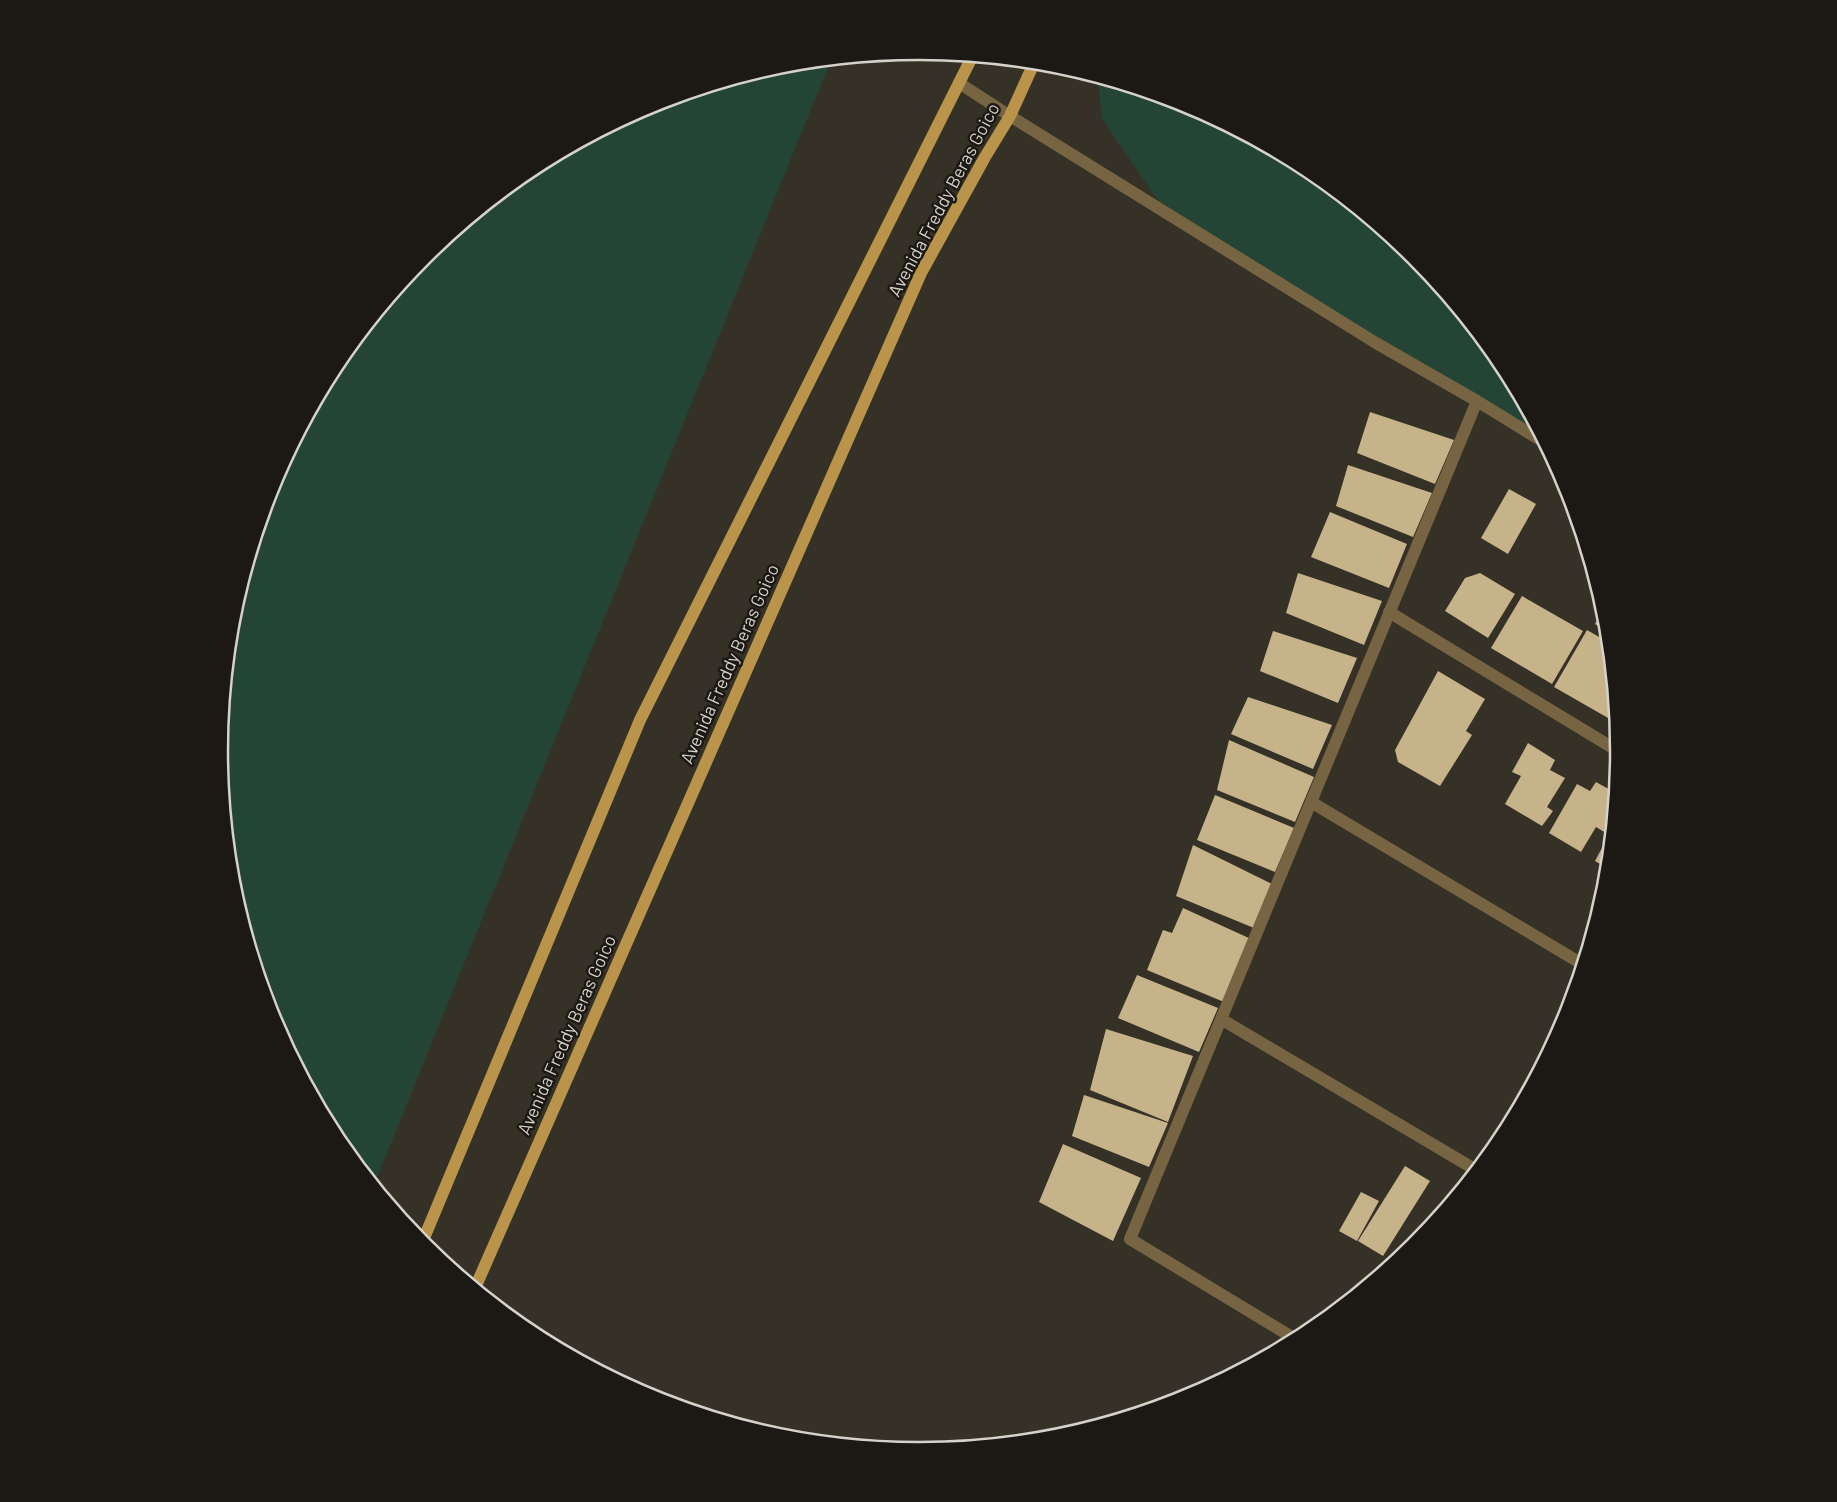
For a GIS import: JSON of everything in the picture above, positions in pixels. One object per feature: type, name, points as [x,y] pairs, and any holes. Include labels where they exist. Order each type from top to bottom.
[{"type":"main road","name":"Avenida Freddy Beras Goico","points":[[425,1235],[640,720],[969,62]]},
{"type":"main road","name":"Avenida Freddy Beras Goico","points":[[477,1283],[921,272],[1010,116],[1031,70]]},
{"type":"street","points":[[959,83],[1376,343],[1477,400],[1533,435]]},
{"type":"street","points":[[1288,1335],[1130,1239],[1477,400]]},
{"type":"street","points":[[1389,612],[1610,746]]},
{"type":"street","points":[[1311,802],[1577,961]]},
{"type":"street","points":[[1220,1019],[1471,1167]]},
{"type":"green space","points":[[829,66],[376,1180],[344,1135],[320,1096],[299,1057],[280,1015],[264,973],[251,930],[233,841],[228,751],[233,661],[251,572],[264,529],[280,487],[320,405],[370,330],[430,262],[463,231],[498,203],[535,176],[573,153],[613,131],[654,113],[696,97],[740,84],[784,73]]},
{"type":"green space","points":[[1099,84],[1141,97],[1224,131],[1302,176],[1374,231],[1438,295],[1467,330],[1493,367],[1530,430],[1265,271],[1157,199],[1102,119]]},
{"type":"building","points":[[1370,412],[1454,440],[1435,484],[1357,453]]},
{"type":"building","points":[[1348,465],[1432,493],[1413,537],[1336,506]]},
{"type":"building","points":[[1509,489],[1536,504],[1508,554],[1481,538]]},
{"type":"building","points":[[1330,512],[1407,544],[1389,588],[1311,557]]},
{"type":"building","points":[[1298,573],[1382,601],[1364,645],[1286,613]]},
{"type":"building","points":[[1480,573],[1515,594],[1488,638],[1445,611],[1465,578]]},
{"type":"building","points":[[1522,596],[1583,631],[1552,684],[1491,648]]},
{"type":"building","points":[[1587,630],[1600,637],[1604,661],[1609,718],[1554,687]]},
{"type":"building","points":[[1273,631],[1357,658],[1338,703],[1260,671]]},
{"type":"building","points":[[1438,671],[1485,699],[1466,731],[1472,735],[1440,786],[1398,762],[1395,750]]},
{"type":"building","points":[[1248,697],[1332,725],[1313,769],[1231,734]]},
{"type":"building","points":[[1229,740],[1314,777],[1295,822],[1217,790]]},
{"type":"building","points":[[1528,743],[1555,760],[1550,770],[1565,778],[1547,807],[1553,811],[1542,826],[1505,804],[1521,776],[1512,772]]},
{"type":"building","points":[[1596,782],[1608,789],[1605,832],[1596,827],[1581,852],[1549,833],[1577,784],[1590,791]]},
{"type":"building","points":[[1215,795],[1294,828],[1275,872],[1197,840]]},
{"type":"building","points":[[1193,845],[1272,884],[1254,928],[1176,896]]},
{"type":"building","points":[[1603,846],[1600,864],[1595,861]]},
{"type":"building","points":[[1183,908],[1251,939],[1224,1002],[1147,970],[1163,930],[1172,933]]},
{"type":"building","points":[[1137,975],[1218,1008],[1199,1052],[1118,1018]]},
{"type":"building","points":[[1106,1029],[1193,1056],[1168,1122],[1090,1090]]},
{"type":"building","points":[[1084,1095],[1168,1123],[1149,1167],[1072,1136]]},
{"type":"building","points":[[1063,1144],[1141,1178],[1113,1241],[1039,1202]]},
{"type":"building","points":[[1405,1166],[1430,1181],[1383,1256],[1358,1241]]},
{"type":"building","points":[[1361,1192],[1379,1201],[1357,1241],[1339,1231]]}]
